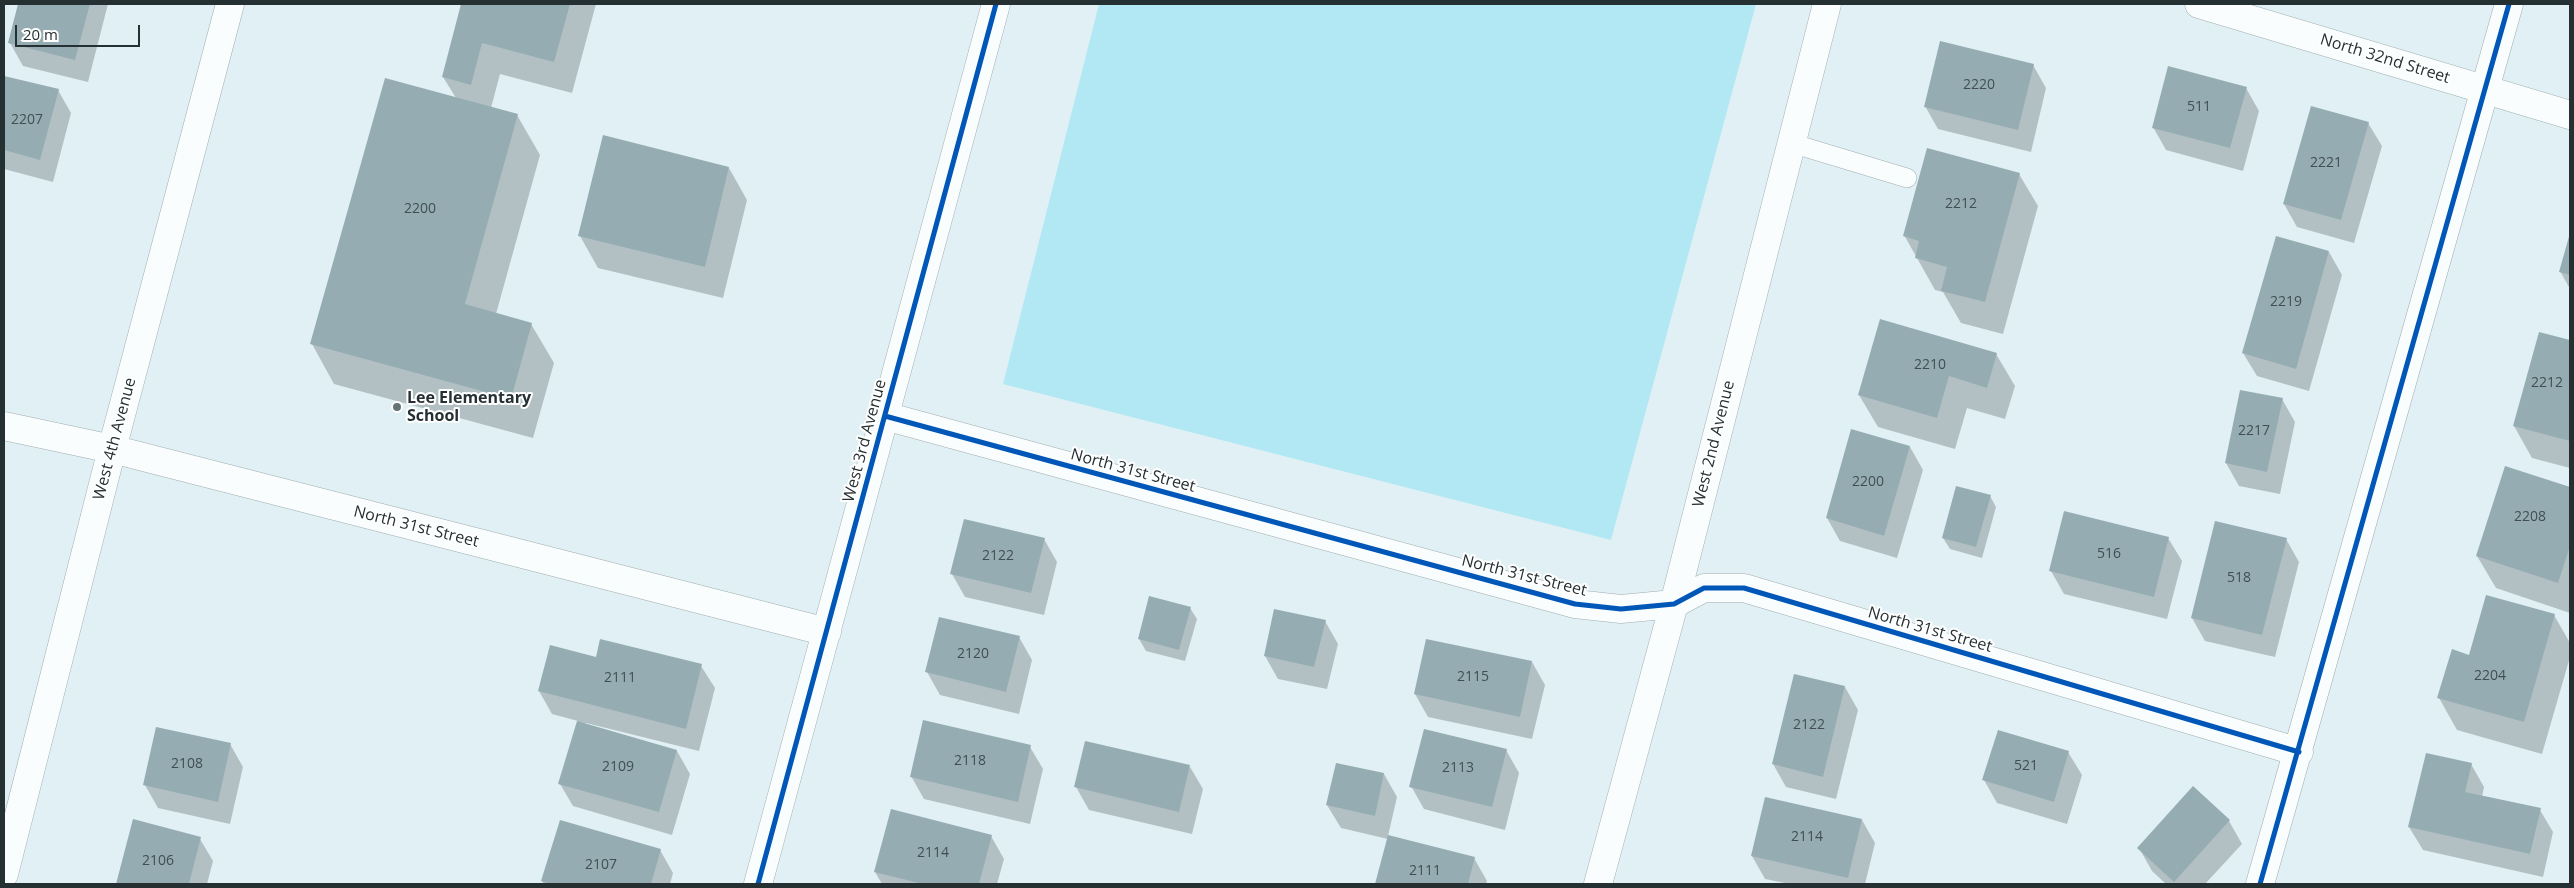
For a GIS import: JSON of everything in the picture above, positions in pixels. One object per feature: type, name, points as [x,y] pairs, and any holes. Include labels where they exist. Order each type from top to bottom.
[{"type":"street","name":"West 4th Avenue","points":[[4,874],[112,449],[230,4]]},
{"type":"street","name":"West 3rd Avenue","points":[[758,884],[996,4]]},
{"type":"street","name":"West 2nd Avenue","points":[[1598,884],[1674,604],[1827,4]]},
{"type":"street","name":"North 32nd Street","points":[[2199,4],[2570,115]]},
{"type":"street","points":[[2260,884],[2299,752],[2509,4]]},
{"type":"street","name":"North 31st Street","points":[[885,416],[1575,604],[1621,609],[1674,604],[1704,588],[1744,588],[2299,752]]},
{"type":"street","name":"North 31st Street","points":[[4,426],[112,449],[827,632]]},
{"type":"lane","points":[[1791,143],[1907,178]]},
{"type":"shaded area","points":[[1099,4],[1756,4],[1611,540],[1003,384]]},
{"type":"building","points":[[18,4],[90,4],[75,60],[8,43]]},
{"type":"building","points":[[461,4],[570,4],[554,62],[482,43],[471,85],[442,77]]},
{"type":"building","points":[[1940,41],[2034,64],[2018,130],[1924,107]]},
{"type":"building","points":[[2168,66],[2247,87],[2230,148],[2152,128]]},
{"type":"building","points":[[4,76],[59,89],[40,160],[4,150]]},
{"type":"building","points":[[385,78],[518,114],[465,304],[532,323],[511,399],[310,344]]},
{"type":"building","points":[[2311,106],[2369,122],[2341,220],[2283,204]]},
{"type":"building","points":[[603,135],[729,167],[705,267],[578,236]]},
{"type":"building","points":[[1927,148],[2020,173],[1985,302],[1941,291],[1947,267],[1915,258],[1919,241],[1903,236]]},
{"type":"building","points":[[2570,233],[2570,275],[2559,272]]},
{"type":"building","points":[[2276,236],[2329,251],[2296,369],[2242,353]]},
{"type":"building","points":[[1880,319],[1997,353],[1987,388],[1949,376],[1937,418],[1858,395]]},
{"type":"building","points":[[2539,332],[2570,340],[2570,441],[2513,426]]},
{"type":"building","points":[[2240,390],[2283,398],[2267,472],[2225,463]]},
{"type":"building","points":[[1851,429],[1910,446],[1884,536],[1826,518]]},
{"type":"building","points":[[2505,466],[2570,487],[2570,546],[2558,583],[2476,556]]},
{"type":"building","points":[[1956,486],[1991,495],[1976,547],[1942,538]]},
{"type":"building","points":[[2064,511],[2169,537],[2154,597],[2049,571]]},
{"type":"building","points":[[964,519],[1045,538],[1031,593],[950,574]]},
{"type":"building","points":[[2215,521],[2287,538],[2262,635],[2191,618]]},
{"type":"building","points":[[2486,595],[2555,614],[2524,722],[2437,698],[2452,649],[2469,655]]},
{"type":"building","points":[[1149,596],[1191,607],[1179,650],[1138,639]]},
{"type":"building","points":[[1274,609],[1326,620],[1314,667],[1264,656]]},
{"type":"building","points":[[939,617],[1020,636],[1006,692],[925,672]]},
{"type":"building","points":[[600,639],[702,664],[686,729],[538,691],[550,645],[596,657]]},
{"type":"building","points":[[1426,639],[1532,661],[1520,717],[1414,694]]},
{"type":"building","points":[[1794,674],[1845,686],[1823,777],[1772,764]]},
{"type":"building","points":[[923,720],[1031,745],[1018,802],[910,777]]},
{"type":"building","points":[[577,721],[677,750],[659,812],[558,784]]},
{"type":"building","points":[[156,727],[231,743],[218,802],[143,785]]},
{"type":"building","points":[[1424,729],[1507,749],[1492,807],[1409,787]]},
{"type":"building","points":[[1998,730],[2069,751],[2054,802],[1982,780]]},
{"type":"building","points":[[1085,741],[1190,765],[1179,812],[1074,787]]},
{"type":"building","points":[[2426,753],[2472,763],[2465,792],[2541,808],[2530,854],[2408,827]]},
{"type":"building","points":[[1336,763],[1384,773],[1375,816],[1326,805]]},
{"type":"building","points":[[2193,786],[2230,820],[2174,882],[2137,848]]},
{"type":"building","points":[[1765,797],[1862,819],[1848,878],[1751,856]]},
{"type":"building","points":[[891,809],[992,835],[979,884],[923,884],[874,872]]},
{"type":"building","points":[[133,819],[201,837],[189,884],[116,884]]},
{"type":"building","points":[[560,820],[661,849],[651,884],[551,884],[541,881]]},
{"type":"building","points":[[1388,835],[1475,857],[1468,884],[1375,884]]},
{"type":"cycle path","points":[[758,884],[996,4]]},
{"type":"cycle path","points":[[2260,884],[2509,4]]},
{"type":"cycle path","points":[[885,416],[1575,604],[1621,609],[1674,604],[1704,588],[1744,588],[2299,752]]},
{"type":"place","name":"Lee Elementary School","points":[[397,407]]}]
